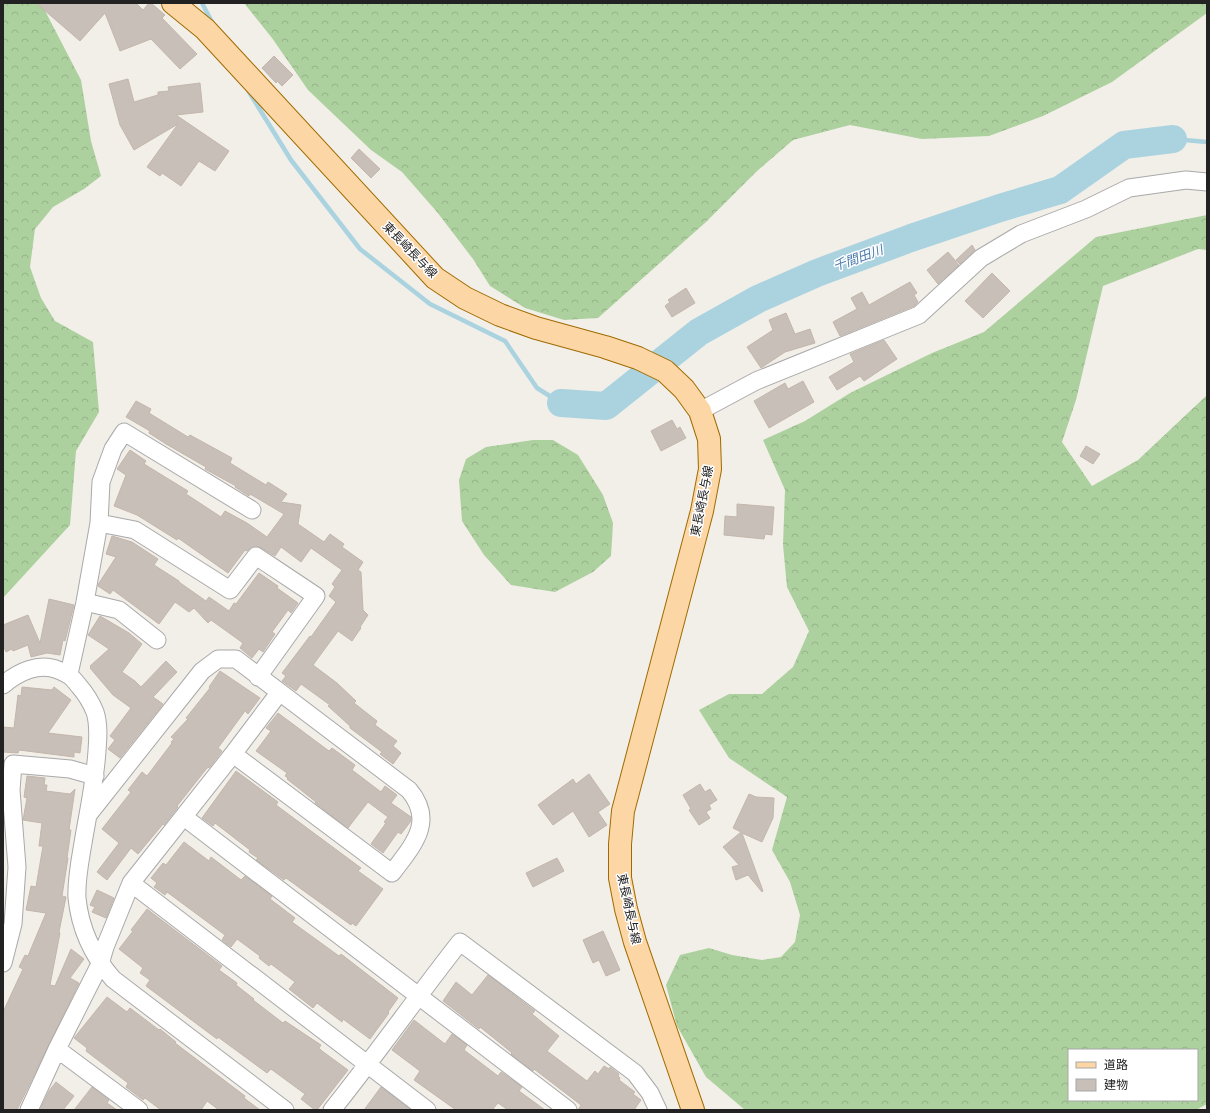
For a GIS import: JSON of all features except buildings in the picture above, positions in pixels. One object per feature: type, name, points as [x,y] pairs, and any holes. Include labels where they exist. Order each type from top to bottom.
[{"type":"main road","name":"東長崎長与線","points":[[173,3],[205,29],[435,278],[465,298],[500,315],[536,328],[605,347],[638,358],[665,371],[684,389],[700,411],[709,440],[710,469],[702,511],[623,811],[620,844],[620,878],[635,942],[693,1110]]},
{"type":"street","points":[[700,411],[756,381],[918,315],[981,258],[1021,234],[1086,209],[1129,188],[1186,180],[1207,182]]},
{"type":"street","points":[[69,674],[85,602],[99,523],[101,482],[113,450],[124,432],[252,510]]},
{"type":"street","points":[[99,523],[135,530],[230,590],[256,556],[316,596],[258,677]]},
{"type":"street","points":[[85,602],[119,610],[157,640]]},
{"type":"street","points":[[88,815],[202,671],[218,659],[236,659],[409,790],[416,799],[420,808],[420,828],[415,840],[392,873],[233,754]]},
{"type":"street","points":[[3,685],[10,678],[25,670],[38,667],[52,667],[69,674],[85,694],[95,713],[98,732],[95,776],[79,864],[77,896],[80,920],[100,964],[113,979],[285,1110]]},
{"type":"street","points":[[29,1110],[57,1049],[100,964],[105,947],[131,883],[279,693]]},
{"type":"street","points":[[3,963],[13,924],[17,867],[11,790],[14,764],[70,769],[95,776]]},
{"type":"street","points":[[184,816],[568,1110]]},
{"type":"street","points":[[131,883],[427,1110]]},
{"type":"street","points":[[332,1110],[368,1065],[418,996],[460,942],[635,1073],[650,1092],[658,1110]]},
{"type":"street","points":[[57,1049],[139,1110]]},
{"type":"green space","points":[[3,3],[41,3],[81,80],[91,141],[101,176],[84,189],[53,207],[35,229],[30,267],[41,298],[55,321],[93,342],[99,412],[76,451],[70,525],[3,598]]},
{"type":"green space","points":[[244,3],[1207,3],[1207,13],[1112,82],[1043,116],[989,136],[922,139],[850,125],[793,140],[756,172],[706,222],[598,318],[564,320],[525,308],[490,286],[473,259],[437,212],[402,172],[371,150],[308,90],[272,38]]},
{"type":"green space","points":[[1207,215],[1207,250],[1198,249],[1103,286],[1076,400],[1062,442],[1092,486],[1138,460],[1207,395],[1207,1104],[1196,1110],[745,1110],[706,1077],[677,1026],[666,985],[680,955],[709,948],[732,955],[762,960],[781,957],[795,942],[800,915],[790,882],[772,850],[787,797],[729,758],[699,710],[729,694],[762,694],[793,667],[809,631],[787,587],[783,545],[785,490],[763,440],[805,421],[850,393],[932,353],[984,332],[1096,237]]},
{"type":"green space","points":[[533,440],[553,440],[578,455],[603,495],[613,523],[611,556],[593,572],[555,592],[511,585],[484,555],[462,521],[459,480],[466,459],[486,447]]},
{"type":"waterway","points":[[202,3],[213,24]]},
{"type":"waterway","points":[[249,92],[291,160],[360,249],[430,304],[505,341],[537,388],[561,403]]},
{"type":"waterway","points":[[1173,139],[1207,142]]},
{"type":"waterway","name":"千間田川","points":[[561,403],[606,406],[699,332],[758,299],[817,273],[911,238],[1000,208],[1060,190],[1124,145],[1173,139]]}]
